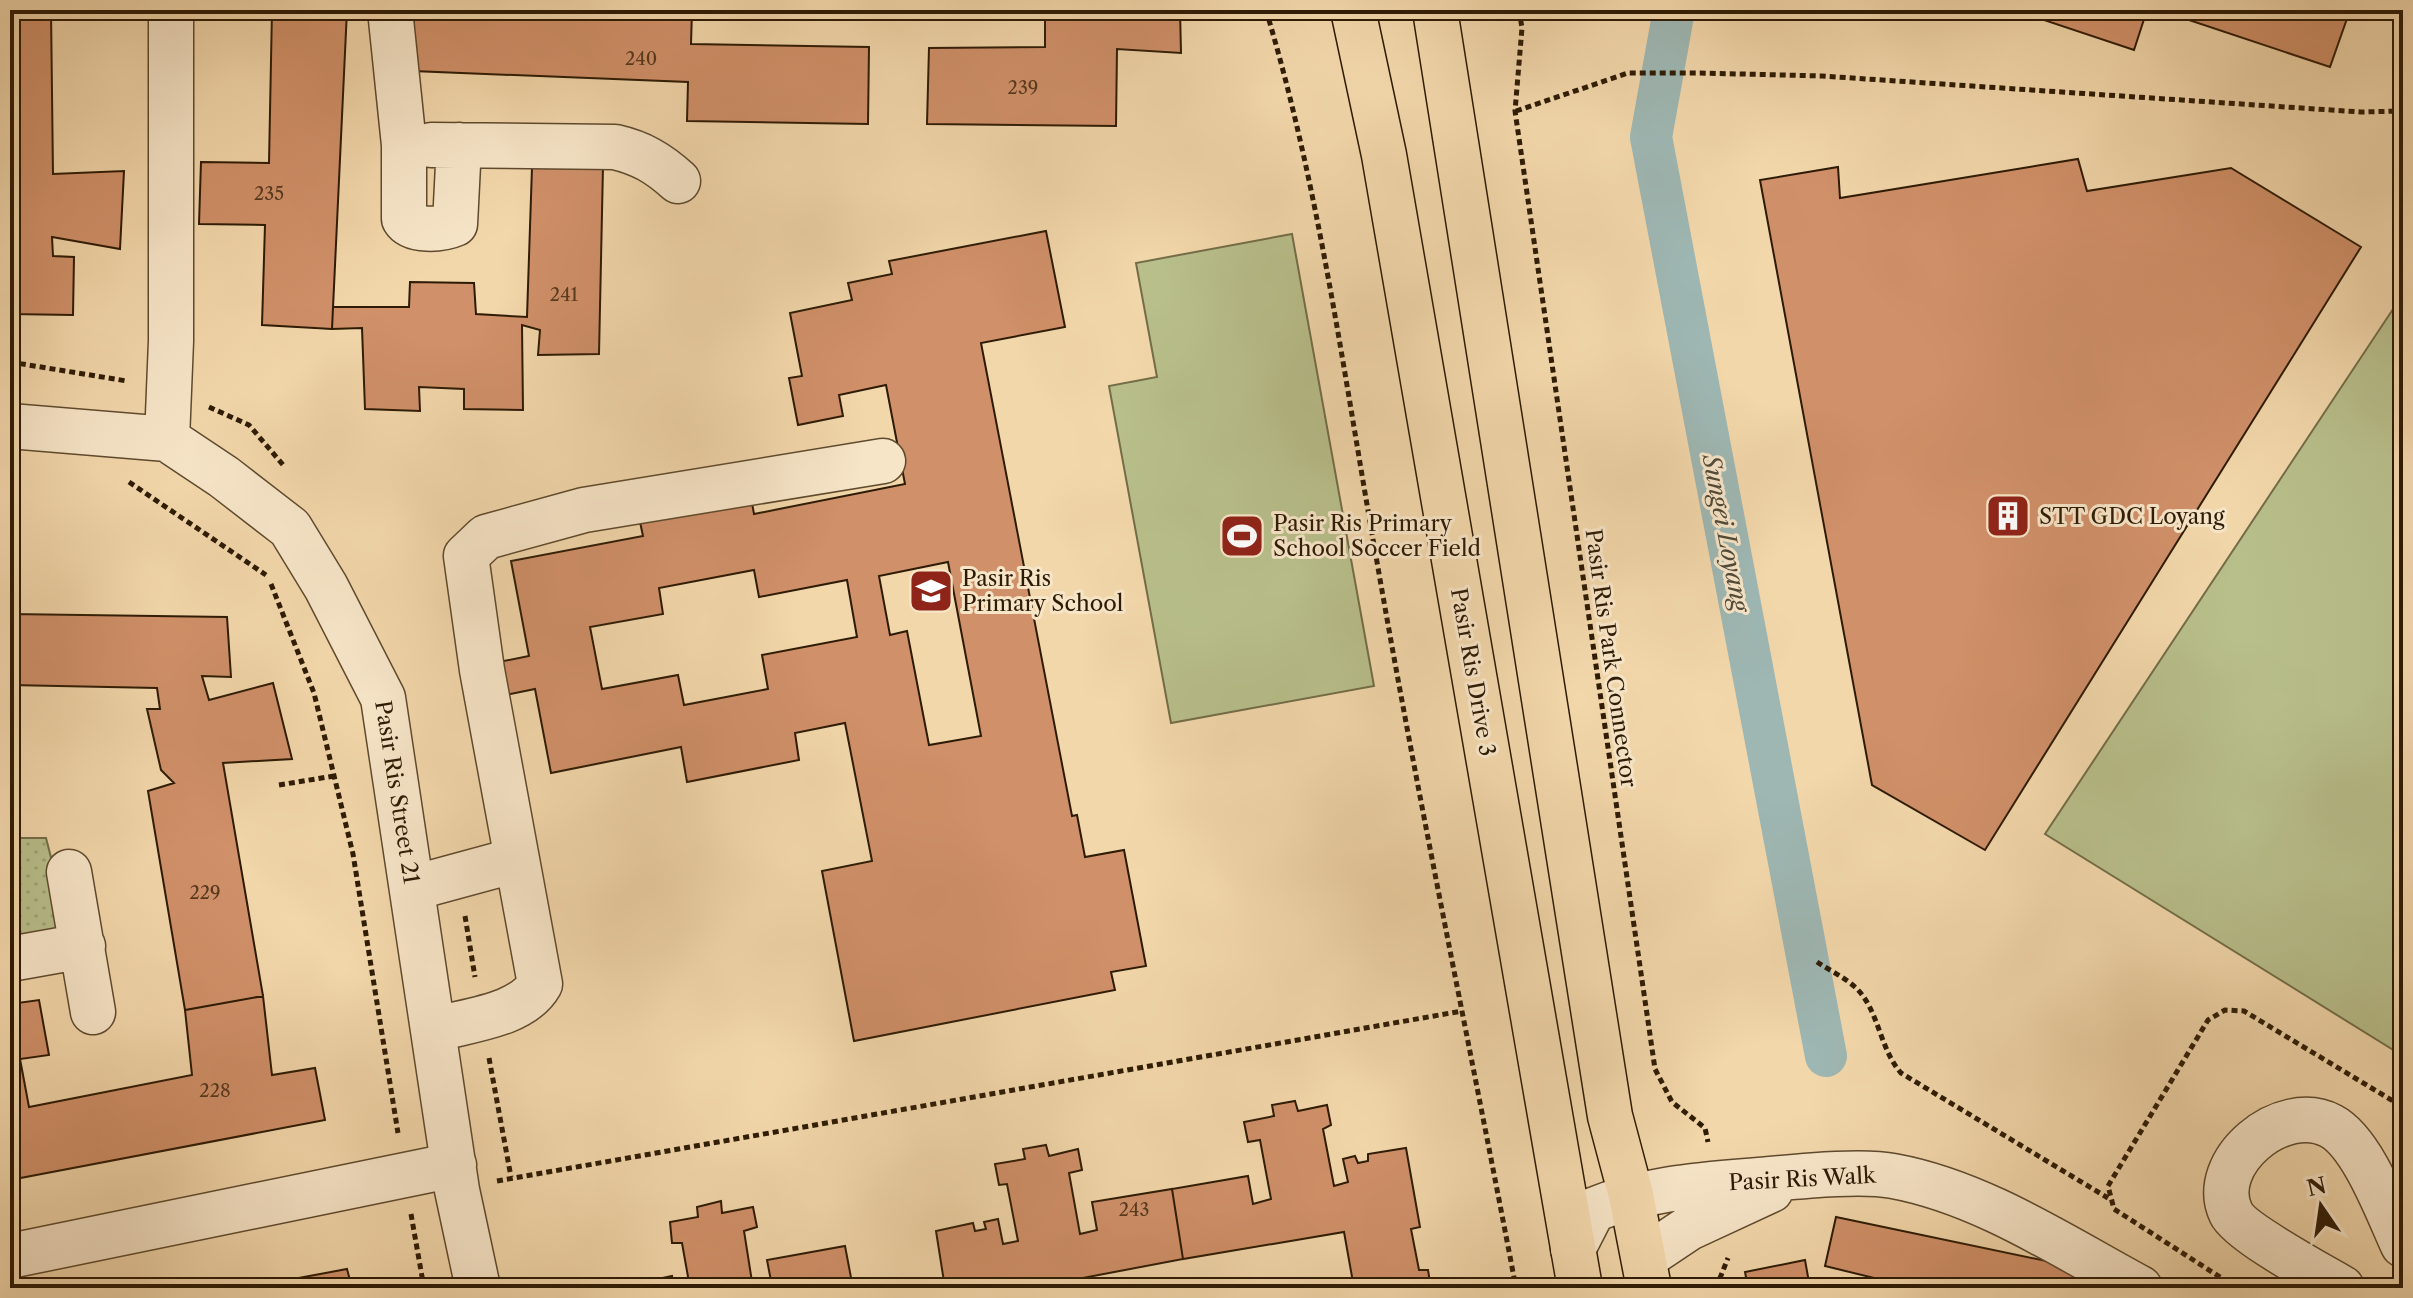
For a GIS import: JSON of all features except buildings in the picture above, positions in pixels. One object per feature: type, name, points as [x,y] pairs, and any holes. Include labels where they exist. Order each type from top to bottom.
[{"type":"main road","name":"Pasir Ris Drive 3","points":[[1353,10],[1384,155],[1577,1268]]},
{"type":"main road","points":[[1435,10],[1610,1116],[1631,1195],[1646,1273]]},
{"type":"street","points":[[167,439],[171,341],[171,10]]},
{"type":"street","points":[[390,10],[404,145],[404,219],[415,227],[449,227],[458,220],[459,145]]},
{"type":"street","points":[[404,145],[615,147],[637,152],[658,163],[678,181]]},
{"type":"street","name":"Pasir Ris Street 21","points":[[10,426],[167,439],[224,477],[290,528],[326,587],[383,698],[455,1177],[478,1288]]},
{"type":"street","points":[[433,1030],[517,1006],[532,999],[540,984],[482,670],[466,556],[486,537],[584,510],[790,479],[883,461]]},
{"type":"street","points":[[413,888],[516,860]]},
{"type":"street","points":[[69,872],[93,1012]]},
{"type":"street","points":[[10,959],[83,946]]},
{"type":"street","points":[[2342,1288],[2248,1230],[2231,1214],[2227,1191],[2231,1172],[2252,1141],[2262,1133],[2295,1119],[2332,1126],[2360,1157],[2403,1245]]},
{"type":"street","name":"Pasir Ris Walk","points":[[1577,1268],[1593,1210],[1631,1195],[1719,1198],[1798,1177],[1890,1175],[1950,1193],[2015,1221],[2140,1288]]},
{"type":"street","points":[[10,1256],[405,1176],[455,1177]]},
{"type":"street","points":[[1646,1273],[1719,1198]]},
{"type":"path","points":[[1266,10],[1300,138],[1326,261],[1380,580],[1516,1288]]},
{"type":"path","name":"Pasir Ris Park Connector","points":[[1519,10],[1522,28],[1515,111],[1655,1069],[1672,1102],[1705,1128],[1728,1261],[1716,1288]]},
{"type":"path","points":[[1515,111],[1628,73],[1700,73],[1822,76],[2361,112],[2403,111]]},
{"type":"path","points":[[117,479],[133,482],[268,577],[314,693],[353,854],[424,1288]]},
{"type":"path","points":[[279,785],[334,776]]},
{"type":"path","points":[[1817,962],[1856,988],[1867,1004],[1890,1060],[1901,1073],[2109,1198]]},
{"type":"path","points":[[455,1177],[511,1177],[1462,1011]]},
{"type":"path","points":[[1238,1280],[1240,1288]]},
{"type":"green space","name":"Pasir Ris Primary School Soccer Field","points":[[1292,234],[1374,686],[1171,723],[1109,386],[1157,377],[1136,263]]},
{"type":"green space","points":[[2403,294],[2403,1056],[2045,834]]},
{"type":"green space","points":[[10,838],[46,838],[72,939],[10,951]]},
{"type":"waterway","name":"Sungei Loyang","points":[[1674,10],[1651,137],[1826,1056]]},
{"type":"place","name":"STT GDC Loyang","points":[[2008,516]]},
{"type":"place","name":"Pasir Ris Primary School Soccer Field","points":[[1242,536]]},
{"type":"place","name":"Pasir Ris Primary School","points":[[931,591]]}]
